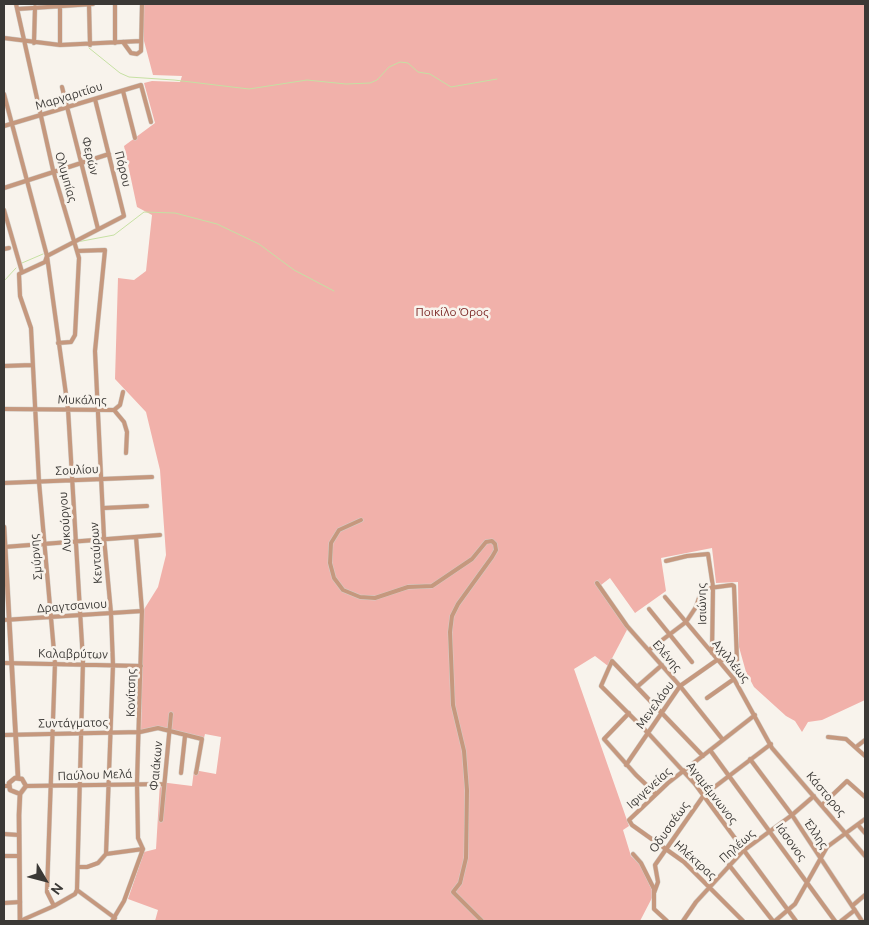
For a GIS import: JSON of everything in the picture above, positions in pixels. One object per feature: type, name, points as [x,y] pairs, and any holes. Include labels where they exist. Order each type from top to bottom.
[{"type":"street","name":"Ολυμπίας","points":[[16,4],[40,115],[79,260],[75,335],[71,342],[58,343]]},
{"type":"street","points":[[89,4],[90,45]]},
{"type":"street","points":[[17,9],[93,4]]},
{"type":"street","points":[[115,43],[116,4]]},
{"type":"street","points":[[123,42],[129,51],[137,54],[141,51],[142,4]]},
{"type":"street","points":[[60,5],[60,46]]},
{"type":"street","points":[[34,43],[35,7]]},
{"type":"street","points":[[4,38],[60,46],[142,41]]},
{"type":"street","name":"Μαργαριτίου","points":[[4,126],[141,85],[151,122]]},
{"type":"street","name":"Φερών","points":[[62,87],[98,230]]},
{"type":"street","points":[[122,90],[134,138]]},
{"type":"street","name":"Λυκούργου","points":[[4,94],[47,256],[68,409],[82,617],[83,665],[77,890]]},
{"type":"street","name":"Πόρου","points":[[95,99],[124,216],[98,230]]},
{"type":"street","points":[[4,188],[109,154]]},
{"type":"street","name":"Σμύρνης","points":[[4,210],[22,272],[19,274],[20,296],[31,328],[39,482],[55,663],[47,892],[54,906]]},
{"type":"street","points":[[22,272],[45,262],[47,256],[98,230]]},
{"type":"street","points":[[4,250],[9,248]]},
{"type":"street","name":"Κενταύρων","points":[[77,251],[105,250],[95,350],[104,538],[112,613],[113,664],[106,854]]},
{"type":"street","points":[[4,366],[32,365]]},
{"type":"street","points":[[114,410],[120,404],[123,392]]},
{"type":"street","name":"Μυκάλης","points":[[4,409],[114,410],[124,422],[127,432],[126,453]]},
{"type":"street","name":"Σουλίου","points":[[4,482],[152,477]]},
{"type":"street","points":[[104,508],[147,506]]},
{"type":"street","points":[[361,520],[339,530],[331,543],[330,563],[334,578],[343,590],[360,597],[375,598],[408,587],[432,586],[472,558],[486,542],[492,541],[495,544],[496,550],[492,557],[458,604],[452,616],[450,632],[453,705],[464,751],[467,790],[466,858],[460,883],[453,892],[482,921]]},
{"type":"street","points":[[4,527],[6,620],[11,664],[18,777]]},
{"type":"street","points":[[4,547],[160,535]]},
{"type":"street","name":"Κονίτσης","points":[[136,537],[142,611],[140,732],[137,783],[138,838],[143,849]]},
{"type":"street","name":"Ισιώνης","points":[[666,561],[708,554],[713,587],[712,653]]},
{"type":"street","name":"Ελένης","points":[[596,584],[628,626],[680,686],[723,740]]},
{"type":"street","points":[[649,650],[686,622],[696,608],[702,589],[732,585],[737,660],[717,660]]},
{"type":"street","name":"Αχιλλέως","points":[[666,597],[734,679],[770,744]]},
{"type":"street","points":[[649,609],[692,662]]},
{"type":"street","name":"Δραγτσανιου","points":[[6,620],[82,617],[142,611]]},
{"type":"street","name":"Μενελάου","points":[[626,765],[680,686],[717,660]]},
{"type":"street","name":"Αγαμέμνωνος","points":[[638,686],[612,661],[601,686],[648,732],[704,795],[743,851],[796,921]]},
{"type":"street","name":"Καλαβρύτων","points":[[4,663],[141,666]]},
{"type":"street","points":[[662,665],[638,686],[703,756]]},
{"type":"street","points":[[707,698],[734,679]]},
{"type":"street","points":[[628,713],[604,739],[626,765],[656,794]]},
{"type":"street","name":"Φαιάκων","points":[[161,820],[171,714]]},
{"type":"street","name":"Ιφιγενείας","points":[[629,820],[683,771],[755,716]]},
{"type":"street","name":"Συντάγματος","points":[[4,735],[140,732],[158,728],[202,739],[196,773]]},
{"type":"street","points":[[181,773],[184,736]]},
{"type":"street","points":[[828,737],[846,739],[865,756]]},
{"type":"street","points":[[856,747],[865,740]]},
{"type":"street","name":"Οδυσσέως","points":[[654,893],[658,882],[655,865],[704,795],[770,744]]},
{"type":"street","name":"Κάστορος","points":[[770,744],[865,856]]},
{"type":"street","name":"Ιάσονος","points":[[710,750],[835,921]]},
{"type":"street","name":"Έλλης","points":[[750,759],[792,815],[862,921]]},
{"type":"street","points":[[18,777],[12,779],[6,786],[12,792],[20,794]]},
{"type":"street","points":[[18,777],[24,781],[26,786],[20,794],[19,834],[20,902],[23,921],[75,894],[77,890],[113,920],[124,901],[143,849],[106,854],[98,863],[87,867],[78,867]]},
{"type":"street","points":[[822,805],[847,781],[865,797]]},
{"type":"street","name":"Παύλου Μελά","points":[[26,786],[164,784]]},
{"type":"street","name":"Πηλέως","points":[[684,921],[696,902],[743,851],[792,815],[814,796]]},
{"type":"street","points":[[728,866],[774,921],[795,904],[827,847],[847,835],[865,818]]},
{"type":"street","name":"Ηλέκτρας","points":[[629,820],[632,825],[667,848],[693,870],[743,921]]},
{"type":"street","points":[[858,825],[865,833]]},
{"type":"street","points":[[4,834],[19,834]]},
{"type":"street","points":[[633,854],[641,863],[654,893],[654,909],[667,921]]},
{"type":"street","points":[[4,856],[19,856]]},
{"type":"street","points":[[842,921],[865,894]]},
{"type":"street","points":[[4,903],[20,902]]},
{"type":"green space","name":"Ποικίλο Όρος","points":[[144,4],[865,4],[865,700],[822,720],[808,722],[802,732],[795,721],[786,716],[754,687],[746,672],[739,647],[738,582],[716,583],[712,548],[661,558],[666,591],[635,613],[610,578],[601,585],[629,626],[608,666],[595,656],[574,669],[629,826],[623,830],[631,856],[639,863],[652,890],[653,896],[640,921],[155,921],[158,910],[128,899],[144,852],[156,849],[160,782],[192,786],[194,770],[216,774],[221,737],[205,734],[204,738],[158,726],[141,730],[143,611],[158,587],[166,555],[160,470],[146,412],[115,379],[118,278],[134,280],[146,271],[152,215],[137,207],[124,146],[155,123],[144,83],[152,81],[180,82],[182,76],[153,75],[144,41]]},
{"type":"waterway","points":[[89,48],[120,73],[129,77],[249,89],[307,80],[346,84],[370,83],[377,80],[389,67],[400,62],[408,63],[418,72],[430,74],[451,87],[497,79]]},
{"type":"waterway","points":[[77,242],[114,235],[144,212],[175,213],[217,224],[259,244],[294,270],[334,291]]},
{"type":"waterway","points":[[22,263],[43,254]]},
{"type":"waterway","points":[[4,281],[16,268]]}]
